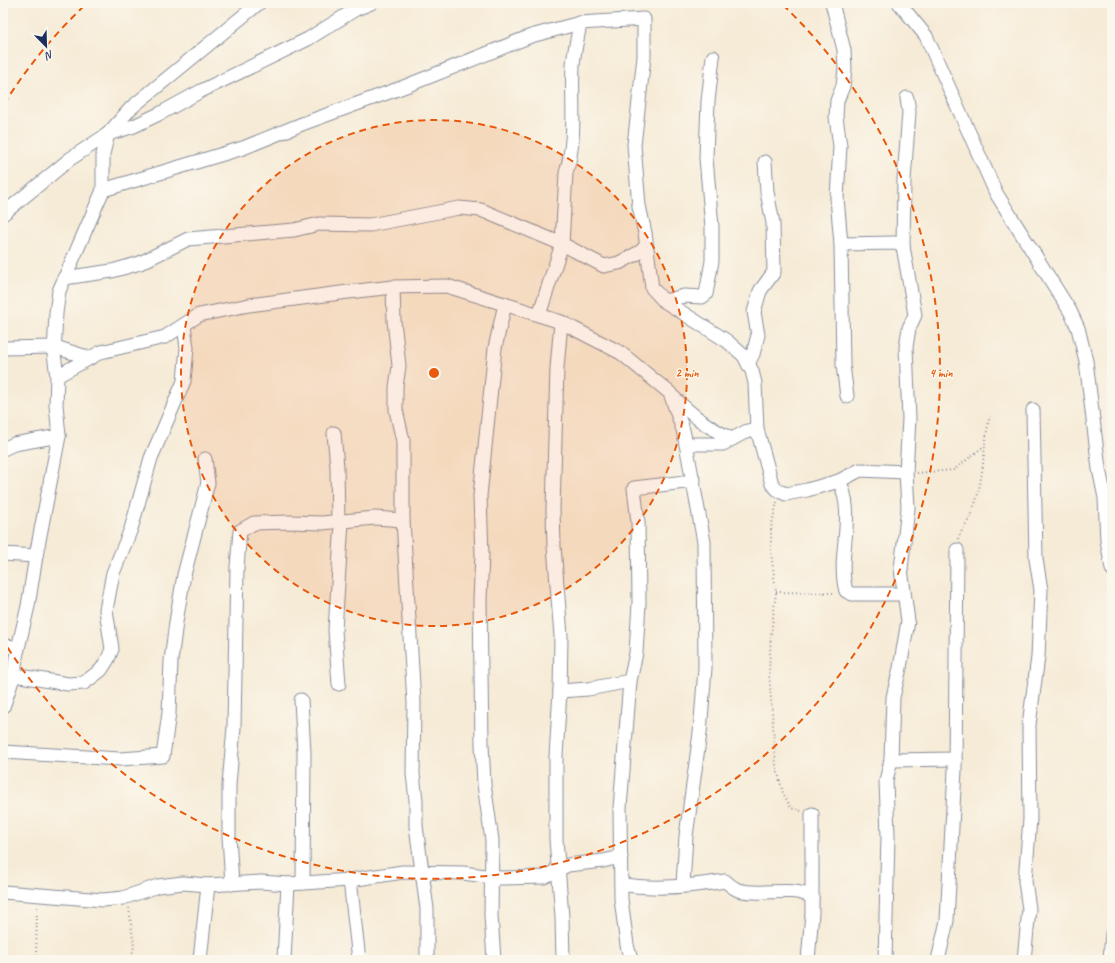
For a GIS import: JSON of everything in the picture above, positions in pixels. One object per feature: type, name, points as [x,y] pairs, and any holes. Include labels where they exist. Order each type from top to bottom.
[{"type":"street","points":[[3,214],[70,159],[108,134],[131,108],[259,3]]},
{"type":"street","points":[[108,134],[134,126],[161,113],[201,91],[308,39],[356,9],[371,3]]},
{"type":"street","points":[[832,3],[844,50],[845,69],[843,86],[837,101],[836,117],[840,146],[837,198],[841,244],[843,365],[847,396]]},
{"type":"street","points":[[899,3],[926,36],[996,193],[1070,311],[1078,328],[1086,361],[1098,469],[1105,498],[1107,540],[1112,569]]},
{"type":"street","points":[[103,190],[243,148],[302,124],[406,86],[531,36],[580,23],[644,20],[644,57],[634,145],[639,206],[645,233],[652,288],[664,301],[726,341],[744,356],[755,383],[757,429],[772,484],[778,491],[786,494],[800,491],[839,481],[860,470],[906,472]]},
{"type":"street","points":[[539,315],[562,244],[566,173],[574,124],[573,64],[580,23]]},
{"type":"street","points":[[664,301],[684,296],[702,297],[706,294],[712,261],[712,227],[706,158],[708,101],[713,57]]},
{"type":"street","points":[[885,960],[888,836],[886,781],[891,760],[893,697],[900,668],[908,621],[903,594],[901,570],[908,508],[906,472],[909,419],[906,347],[909,328],[915,314],[903,246],[904,180],[909,112],[907,98]]},
{"type":"street","points":[[3,707],[14,675],[60,436],[56,405],[57,376],[55,346],[56,313],[59,291],[103,190],[104,154],[108,134]]},
{"type":"street","points":[[748,364],[754,354],[758,336],[754,312],[760,291],[774,272],[773,223],[767,192],[765,162]]},
{"type":"street","points":[[64,278],[112,271],[140,263],[188,240],[294,230],[319,224],[370,224],[459,208],[481,210],[562,244],[604,266],[619,263],[640,252],[646,246]]},
{"type":"street","points":[[841,244],[895,243],[903,246]]},
{"type":"street","points":[[57,376],[101,352],[165,337],[199,315],[249,305],[393,287],[447,286],[562,322],[621,353],[670,393],[695,418],[732,439]]},
{"type":"street","points":[[393,287],[394,321],[399,366],[396,387],[396,410],[404,440],[403,520],[414,703],[416,830],[420,851],[421,874],[426,909],[427,960]]},
{"type":"street","points":[[494,960],[490,875],[492,840],[484,784],[481,729],[480,600],[482,555],[480,496],[495,348],[505,304]]},
{"type":"street","points":[[562,322],[557,368],[553,510],[554,546],[561,636],[560,691],[556,756],[558,871],[562,917],[563,960]]},
{"type":"street","points":[[14,675],[68,684],[84,683],[101,670],[108,659],[112,649],[106,610],[113,573],[131,529],[151,458],[184,382],[187,348],[184,325]]},
{"type":"street","points":[[3,348],[55,346],[90,358]]},
{"type":"street","points":[[670,393],[683,430],[694,481],[704,542],[705,668],[700,733],[686,836],[682,885]]},
{"type":"street","points":[[1024,960],[1028,909],[1025,881],[1030,819],[1029,725],[1038,657],[1041,590],[1036,560],[1033,410]]},
{"type":"street","points":[[683,430],[695,418]]},
{"type":"street","points":[[686,444],[722,444],[747,431],[757,429]]},
{"type":"street","points":[[334,433],[340,522],[335,630],[339,684]]},
{"type":"street","points":[[3,449],[14,444],[60,436]]},
{"type":"street","points":[[3,752],[120,760],[163,756],[170,713],[171,661],[176,622],[184,575],[208,483],[204,459]]},
{"type":"street","points":[[631,960],[624,924],[621,884],[622,857],[620,808],[630,681],[636,653],[639,603],[638,522],[634,488],[694,481]]},
{"type":"street","points":[[839,481],[845,492],[847,509],[842,569],[846,591],[852,594],[903,594]]},
{"type":"street","points":[[232,884],[229,836],[229,785],[234,727],[236,574],[240,531],[254,523],[340,522],[375,518],[403,520]]},
{"type":"street","points":[[938,960],[947,920],[955,759],[957,550]]},
{"type":"street","points":[[3,554],[36,556]]},
{"type":"street","points":[[3,645],[18,648]]},
{"type":"street","points":[[560,691],[588,689],[630,681]]},
{"type":"street","points":[[301,700],[304,753],[303,884]]},
{"type":"street","points":[[891,760],[955,759]]},
{"type":"street","points":[[808,960],[812,897],[812,814]]},
{"type":"street","points":[[3,892],[36,896],[103,900],[123,898],[158,886],[184,883],[208,885],[261,882],[303,884],[350,880],[403,872],[421,874],[463,873],[490,875],[500,878],[544,877],[568,866],[603,862],[622,857]]},
{"type":"street","points":[[350,880],[359,960]]},
{"type":"street","points":[[621,884],[640,888],[725,882],[737,890],[752,892],[802,892],[812,897]]},
{"type":"street","points":[[284,960],[288,884]]},
{"type":"street","points":[[200,960],[208,885]]},
{"type":"street","points":[[1110,960],[1112,934]]},
{"type":"path","points":[[957,550],[958,537],[972,514],[983,470],[985,445],[990,416]]},
{"type":"path","points":[[906,472],[928,473],[954,470],[971,458],[985,445]]},
{"type":"path","points":[[778,491],[771,528],[771,552],[776,592],[771,634],[769,672],[776,765],[783,794],[791,808],[812,814]]},
{"type":"path","points":[[776,592],[798,591],[833,593],[846,591]]},
{"type":"path","points":[[36,896],[36,960]]},
{"type":"path","points":[[123,898],[130,911],[134,946],[131,960]]}]
